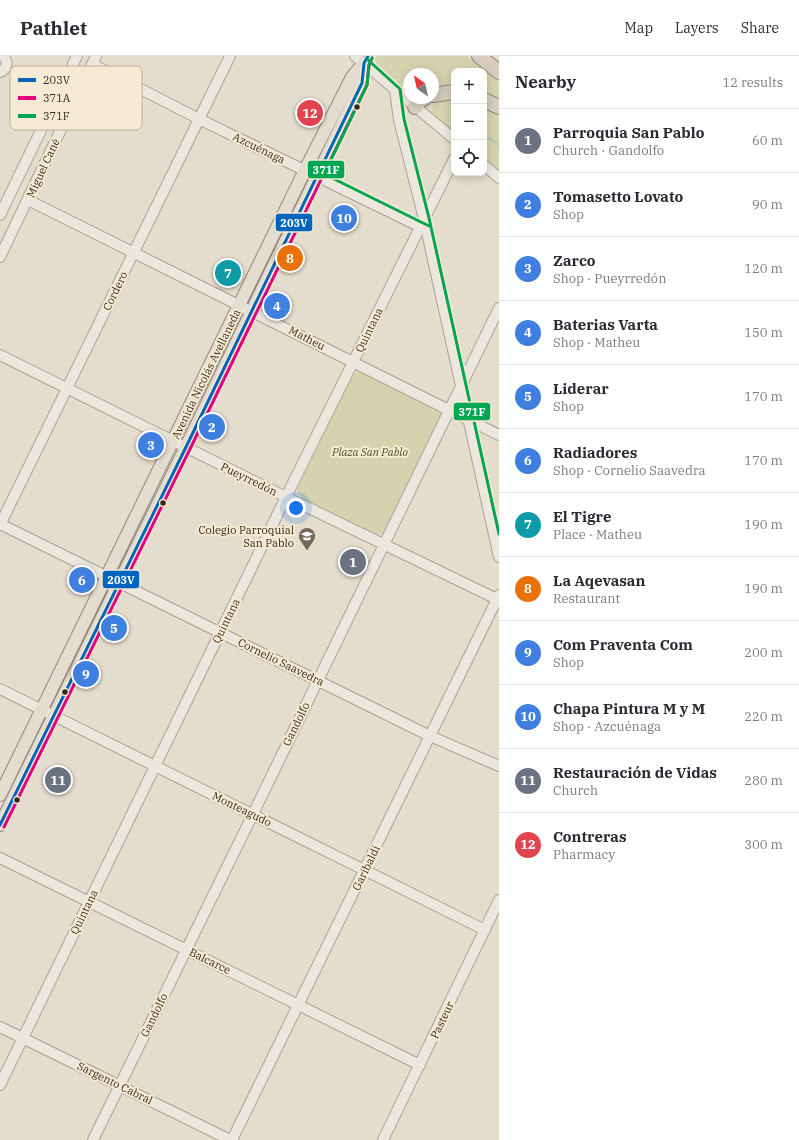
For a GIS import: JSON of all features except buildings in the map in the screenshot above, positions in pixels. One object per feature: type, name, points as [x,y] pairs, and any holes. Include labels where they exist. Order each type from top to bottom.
[{"type":"highway","points":[[479,56],[499,72]]},
{"type":"highway","points":[[439,94],[451,92]]},
{"type":"highway","points":[[487,101],[499,107]]},
{"type":"main road","name":"Avenida Nicolás Avellaneda","points":[[0,795],[305,170],[362,58]]},
{"type":"main road","name":"Avenida Nicolás Avellaneda","points":[[0,825],[186,447],[362,83],[362,58]]},
{"type":"street","points":[[0,72],[4,70],[7,65],[4,56]]},
{"type":"street","points":[[72,66],[77,56]]},
{"type":"street","name":"Cordero","points":[[0,524],[200,120],[230,56]]},
{"type":"street","points":[[362,58],[395,90],[403,94]]},
{"type":"street","name":"Azcuénaga","points":[[94,60],[105,66]]},
{"type":"street","name":"Azcuénaga","points":[[142,87],[200,120],[316,176],[423,225]]},
{"type":"street","points":[[395,90],[399,120],[461,385],[499,557]]},
{"type":"street","points":[[422,104],[451,136]]},
{"type":"street","points":[[0,215],[41,130]]},
{"type":"street","name":"Miguel Cané","points":[[0,257],[61,130]]},
{"type":"street","name":"Quintana","points":[[0,1085],[286,497],[423,225],[451,165]]},
{"type":"street","points":[[487,168],[499,178]]},
{"type":"street","name":"Matheu","points":[[28,200],[252,310],[499,435]]},
{"type":"street","name":"Gandolfo","points":[[93,1140],[499,308]]},
{"type":"street","name":"Pueyrredón","points":[[0,355],[286,497],[498,598]]},
{"type":"street","name":"Cornelio Saavedra","points":[[0,524],[430,736],[499,766]]},
{"type":"street","name":"Garibaldi","points":[[231,1140],[498,598]]},
{"type":"street","name":"Monteagudo","points":[[0,689],[485,930]]},
{"type":"street","name":"Balcarce","points":[[0,858],[299,1004],[420,1065]]},
{"type":"street","name":"Pasteur","points":[[383,1140],[499,900]]},
{"type":"street","name":"Sargento Cabral","points":[[0,1027],[231,1140]]},
{"type":"green space","points":[[376,56],[467,56],[482,68],[451,68],[451,88],[439,89],[439,68],[403,68],[403,87],[381,69],[376,62]]},
{"type":"green space","points":[[487,72],[499,82],[499,103],[487,97]]},
{"type":"green space","points":[[451,97],[451,131],[434,117],[432,108],[433,104],[439,104],[439,99]]},
{"type":"green space","points":[[487,106],[499,112],[499,173],[487,163]]},
{"type":"green space","name":"Plaza San Pablo","points":[[358,371],[363,371],[441,410],[443,413],[386,531],[382,534],[377,534],[301,498],[297,487],[354,374]]},
{"type":"waterway","points":[[487,137],[499,145]]},
{"type":"transit line","name":"203V","points":[[0,825],[186,447],[362,83],[364,63],[368,56]]},
{"type":"transit line","name":"371A","points":[[4,827],[367,85],[369,65],[372,58]]},
{"type":"transit line","name":"371F","points":[[372,58],[369,65],[367,85],[324,174],[429,226]]},
{"type":"transit line","name":"371F","points":[[367,59],[400,89],[404,119],[429,218],[499,534]]},
{"type":"place","name":"Contreras","points":[[310,113]]},
{"type":"place","name":"Chapa Pintura M y M","points":[[344,218]]},
{"type":"place","name":"La Aqevasan","points":[[290,258]]},
{"type":"place","name":"El Tigre","points":[[228,273]]},
{"type":"place","name":"Baterias Varta","points":[[277,306]]},
{"type":"place","name":"Tomasetto Lovato","points":[[212,427]]},
{"type":"place","name":"Zarco","points":[[151,445]]},
{"type":"place","name":"Colegio Parroquial San Pablo","points":[[307,551]]},
{"type":"place","name":"Parroquia San Pablo","points":[[353,562]]},
{"type":"place","name":"Radiadores","points":[[82,580]]},
{"type":"place","name":"Liderar","points":[[114,628]]},
{"type":"place","name":"Com Praventa Com","points":[[86,674]]},
{"type":"place","name":"Restauración de Vidas","points":[[58,780]]}]
